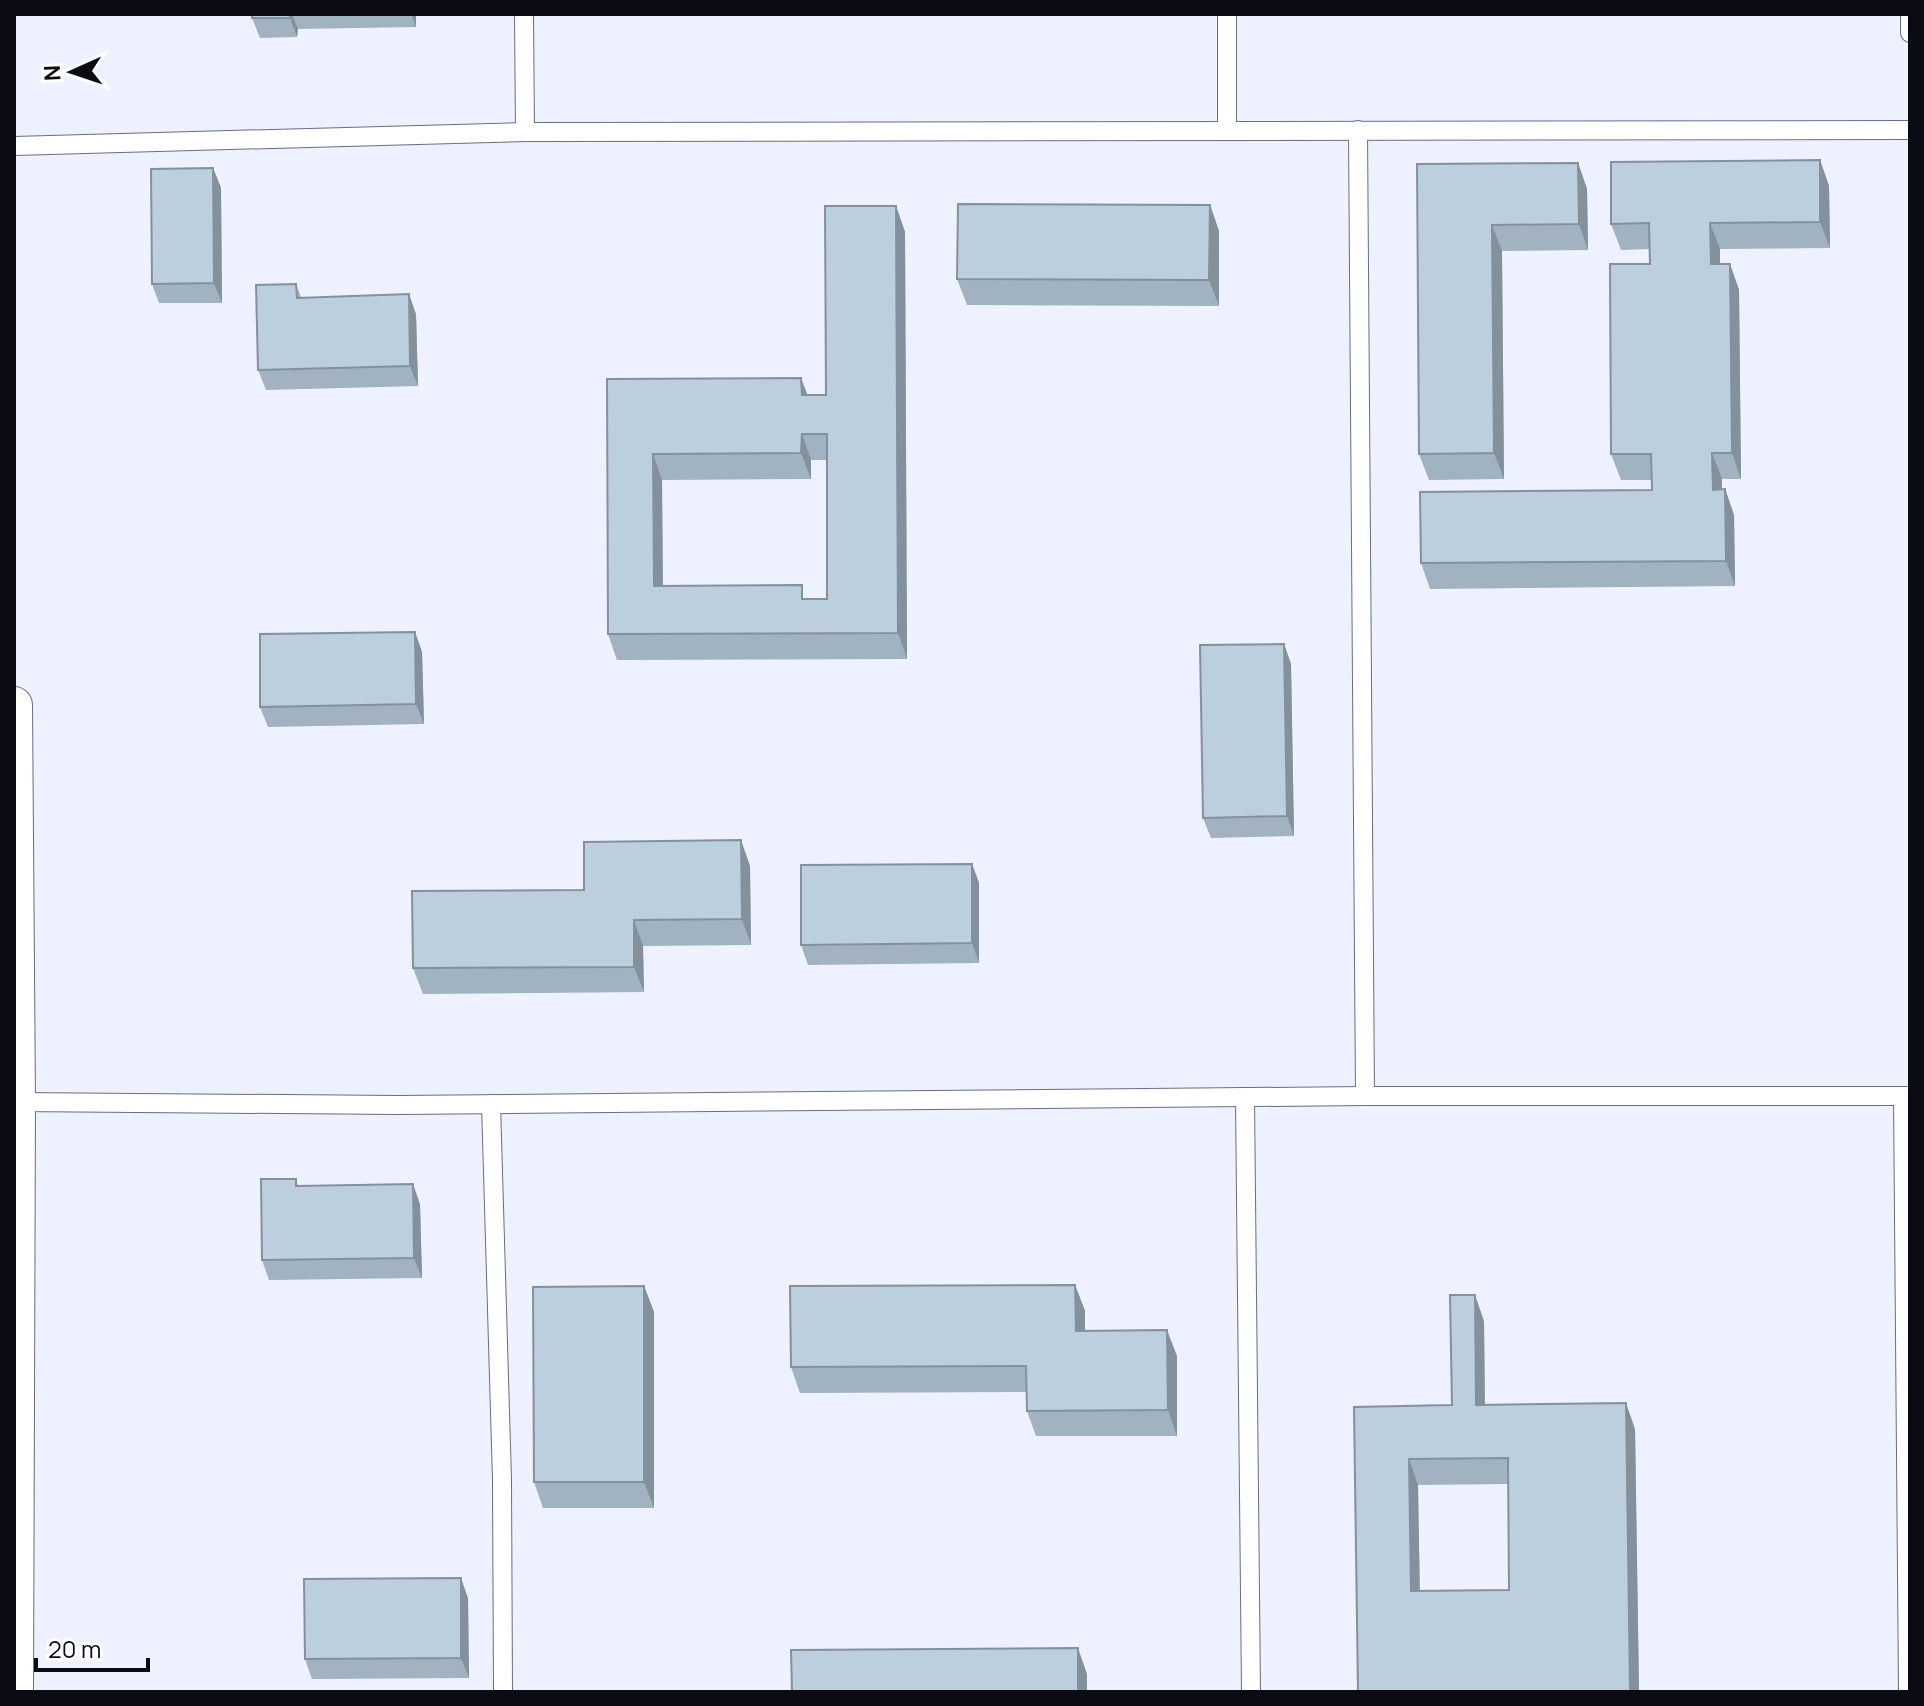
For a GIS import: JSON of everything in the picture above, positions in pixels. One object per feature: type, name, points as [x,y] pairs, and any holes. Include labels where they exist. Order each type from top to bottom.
[{"type":"street","points":[[14,705],[17,1102],[15,1692]]},
{"type":"lane","points":[[524,14],[525,132]]},
{"type":"lane","points":[[1227,14],[1227,130]]},
{"type":"lane","points":[[1910,14],[1910,33]]},
{"type":"lane","points":[[1358,130],[1365,1096]]},
{"type":"lane","points":[[14,146],[525,132],[1910,130]]},
{"type":"lane","points":[[17,1102],[491,1104],[1365,1096],[1906,1096],[1908,1692]]},
{"type":"lane","points":[[1245,1097],[1251,1692]]},
{"type":"lane","points":[[491,1104],[502,1480],[503,1692]]},
{"type":"building","points":[[252,14],[290,14],[290,18],[252,18]]},
{"type":"building","points":[[1820,160],[1820,222],[1710,223],[1711,264],[1730,264],[1732,453],[1712,453],[1713,490],[1725,489],[1726,561],[1421,563],[1420,492],[1652,490],[1651,454],[1611,454],[1610,264],[1650,264],[1649,223],[1611,224],[1611,162]]},
{"type":"building","points":[[1578,163],[1579,224],[1492,225],[1494,453],[1419,454],[1417,164]]},
{"type":"building","points":[[213,168],[214,283],[152,284],[151,169]]},
{"type":"building","points":[[958,204],[1210,205],[1209,280],[957,279]]},
{"type":"building","points":[[825,206],[896,206],[898,633],[608,634],[607,379],[801,378],[802,395],[826,395]],"holes":[[[802,434],[827,434],[827,599],[802,599],[802,585],[654,586],[653,454],[801,453]]]},
{"type":"building","points":[[296,284],[297,298],[409,294],[410,366],[258,370],[256,285]]},
{"type":"building","points":[[415,632],[416,704],[260,707],[260,634]]},
{"type":"building","points":[[1284,644],[1287,816],[1203,818],[1200,645]]},
{"type":"building","points":[[741,840],[742,919],[634,920],[634,967],[413,968],[412,891],[584,890],[584,842]]},
{"type":"building","points":[[972,864],[972,943],[801,945],[801,865]]},
{"type":"building","points":[[261,1179],[296,1179],[296,1186],[413,1184],[414,1258],[262,1260]]},
{"type":"building","points":[[1075,1285],[1076,1331],[1167,1330],[1168,1410],[1027,1411],[1026,1366],[791,1367],[790,1286]]},
{"type":"building","points":[[644,1286],[644,1482],[534,1482],[533,1287]]},
{"type":"building","points":[[1450,1295],[1475,1295],[1476,1405],[1626,1403],[1630,1691],[1358,1692],[1354,1407],[1452,1405]],"holes":[[[1508,1458],[1509,1590],[1411,1591],[1409,1459]]]},
{"type":"building","points":[[461,1578],[461,1658],[305,1659],[304,1579]]},
{"type":"building","points":[[1078,1648],[1078,1692],[792,1692],[791,1650]]}]
